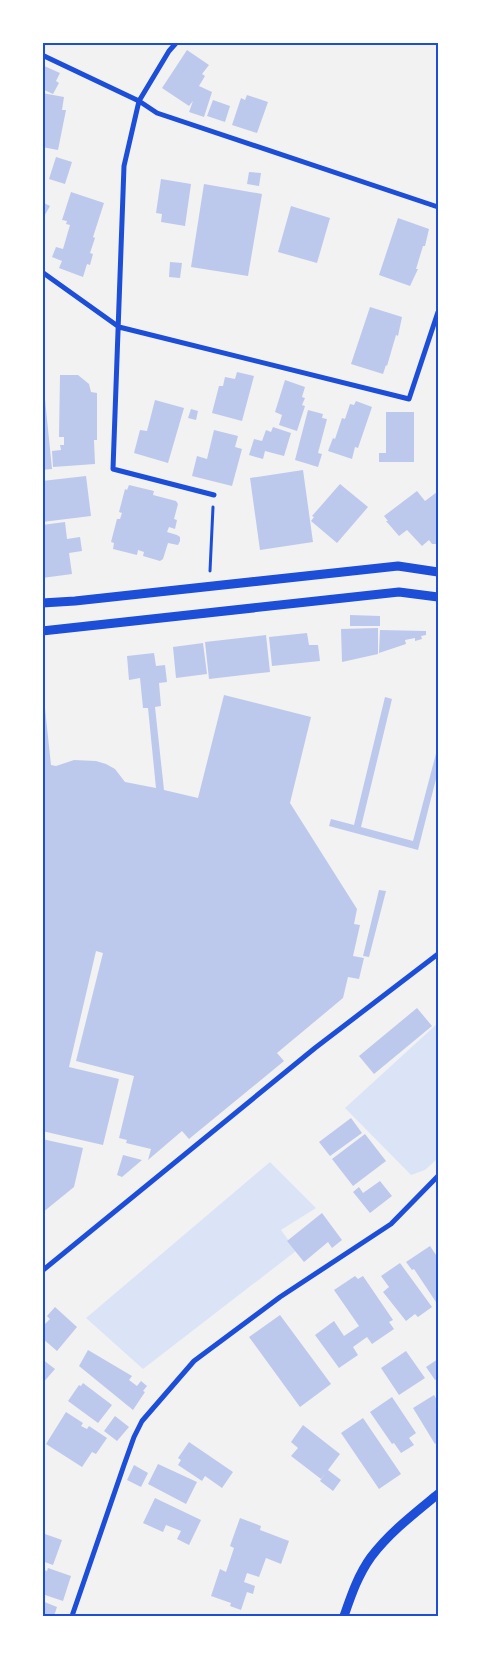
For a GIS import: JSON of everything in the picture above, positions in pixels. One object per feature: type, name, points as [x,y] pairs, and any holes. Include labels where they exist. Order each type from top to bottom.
[{"type":"street","points":[[177,42],[169,51],[139,102],[124,166],[113,469],[214,495]]},
{"type":"street","points":[[42,56],[139,102],[157,113],[438,207]]},
{"type":"street","points":[[42,272],[119,328],[409,400],[438,312]]},
{"type":"street","points":[[42,603],[398,566],[438,572]]},
{"type":"street","points":[[42,631],[399,592],[438,597]]},
{"type":"street","points":[[42,1271],[315,1048],[438,954]]},
{"type":"street","points":[[72,1616],[127,1456],[142,1421],[194,1361],[280,1297],[391,1224],[438,1176]]},
{"type":"street","points":[[344,1616],[353,1590],[371,1558],[403,1523],[438,1494]]},
{"type":"path","points":[[209,587],[214,495]]},
{"type":"shaded area","points":[[438,1023],[438,1158],[425,1170],[411,1175],[345,1108]]},
{"type":"shaded area","points":[[270,1162],[316,1208],[281,1230],[296,1251],[143,1369],[86,1318]]},
{"type":"building","points":[[187,50],[209,65],[202,74],[205,76],[199,86],[212,92],[204,117],[189,112],[193,101],[189,106],[162,88]]},
{"type":"building","points":[[42,65],[60,73],[56,81],[59,83],[53,94],[42,89]]},
{"type":"building","points":[[42,93],[64,97],[62,110],[66,110],[58,150],[42,147]]},
{"type":"building","points":[[247,95],[268,102],[257,133],[232,125],[241,98],[245,100]]},
{"type":"building","points":[[213,100],[230,106],[225,122],[207,116]]},
{"type":"building","points":[[56,157],[72,162],[65,184],[49,179]]},
{"type":"building","points":[[249,172],[261,173],[259,186],[247,184]]},
{"type":"building","points":[[161,179],[191,184],[185,226],[161,222],[162,214],[156,213]]},
{"type":"building","points":[[204,184],[262,194],[248,276],[191,267]]},
{"type":"building","points":[[71,192],[104,203],[93,237],[95,238],[90,253],[93,254],[90,265],[87,264],[83,277],[59,268],[62,261],[52,257],[56,247],[63,249],[70,225],[66,224],[67,221],[62,220]]},
{"type":"building","points":[[42,202],[50,206],[42,220]]},
{"type":"building","points":[[291,206],[330,218],[317,263],[278,252]]},
{"type":"building","points":[[398,218],[429,229],[416,269],[418,269],[410,286],[379,275]]},
{"type":"building","points":[[170,262],[182,263],[180,278],[169,277]]},
{"type":"building","points":[[370,307],[402,317],[398,336],[396,335],[383,374],[351,364]]},
{"type":"building","points":[[237,372],[254,376],[242,421],[212,413],[219,386],[223,386],[225,377],[235,379]]},
{"type":"building","points":[[60,375],[78,375],[89,384],[91,392],[97,393],[97,440],[94,440],[95,464],[53,467],[52,451],[61,450],[60,445],[64,445],[64,437],[59,437]]},
{"type":"building","points":[[285,380],[305,387],[302,397],[305,398],[302,405],[305,406],[297,431],[279,425],[282,415],[275,412]]},
{"type":"building","points":[[42,389],[44,389],[52,469],[42,470]]},
{"type":"building","points":[[155,400],[184,408],[168,463],[134,453],[140,430],[147,431]]},
{"type":"building","points":[[356,401],[372,407],[358,448],[355,447],[352,459],[328,451],[333,438],[335,439],[342,418],[345,419],[350,404],[354,405]]},
{"type":"building","points":[[191,409],[198,411],[196,420],[188,418]]},
{"type":"building","points":[[308,410],[323,414],[322,418],[327,419],[318,453],[322,454],[318,467],[295,460]]},
{"type":"building","points":[[386,412],[414,412],[414,462],[379,462],[379,453],[386,453]]},
{"type":"building","points":[[273,427],[291,433],[284,456],[265,451],[263,459],[249,455],[254,439],[262,441],[266,430],[271,432]]},
{"type":"building","points":[[214,430],[238,436],[235,447],[242,449],[232,486],[192,476],[197,456],[207,459]]},
{"type":"building","points":[[303,470],[313,542],[260,550],[250,478]]},
{"type":"building","points":[[86,476],[91,516],[42,522],[42,481]]},
{"type":"building","points":[[340,484],[368,507],[337,543],[311,521],[314,517],[312,516]]},
{"type":"building","points":[[129,485],[154,491],[153,495],[176,501],[178,504],[174,519],[177,520],[175,529],[169,527],[167,532],[180,537],[180,541],[178,545],[168,543],[163,559],[160,561],[143,556],[144,552],[138,550],[137,555],[113,549],[114,543],[111,542],[117,519],[120,519],[122,513],[119,512],[125,489],[127,490]]},
{"type":"building","points":[[417,491],[425,501],[437,492],[438,494],[438,542],[436,544],[432,544],[429,540],[422,546],[407,530],[399,536],[384,516]]},
{"type":"building","points":[[65,522],[67,539],[80,537],[82,551],[69,553],[72,574],[42,578],[42,525]]},
{"type":"building","points":[[350,615],[380,616],[380,626],[350,626]]},
{"type":"building","points":[[378,628],[378,654],[342,662],[341,629]]},
{"type":"building","points":[[380,630],[426,631],[426,635],[421,636],[422,639],[415,641],[415,638],[405,640],[406,644],[379,653]]},
{"type":"building","points":[[307,633],[309,645],[318,645],[320,661],[272,666],[269,637]]},
{"type":"building","points":[[266,635],[270,672],[209,679],[205,642]]},
{"type":"building","points":[[203,643],[207,674],[176,678],[173,647]]},
{"type":"building","points":[[154,653],[156,666],[165,665],[167,682],[159,683],[161,706],[155,707],[164,790],[198,798],[224,695],[311,717],[290,803],[357,909],[354,924],[360,925],[353,956],[364,958],[359,979],[348,977],[343,998],[277,1053],[284,1061],[189,1139],[182,1131],[148,1160],[151,1149],[126,1143],[127,1140],[119,1138],[134,1076],[76,1061],[103,953],[96,951],[69,1067],[119,1079],[103,1145],[42,1131],[42,763],[44,763],[42,749],[42,699],[44,699],[51,765],[56,766],[74,760],[96,761],[115,769],[125,782],[156,788],[148,708],[143,708],[140,678],[129,680],[127,656]]},
{"type":"building","points":[[385,697],[392,699],[361,827],[413,841],[438,746],[438,771],[418,850],[329,826],[331,819],[354,825]]},
{"type":"building","points":[[379,890],[386,891],[369,957],[363,956]]},
{"type":"building","points":[[417,1008],[432,1026],[374,1074],[359,1056]]},
{"type":"building","points":[[351,1118],[362,1133],[330,1156],[319,1142]]},
{"type":"building","points":[[365,1134],[386,1161],[353,1186],[332,1159]]},
{"type":"building","points":[[42,1139],[83,1148],[74,1187],[42,1213]]},
{"type":"building","points":[[123,1155],[142,1160],[122,1177],[117,1175]]},
{"type":"building","points":[[380,1181],[392,1196],[370,1213],[353,1192],[359,1187],[363,1193]]},
{"type":"building","points":[[322,1213],[342,1240],[332,1248],[328,1242],[304,1262],[287,1241]]},
{"type":"building","points":[[430,1246],[438,1258],[438,1305],[414,1269],[412,1270],[406,1262]]},
{"type":"building","points":[[400,1263],[432,1307],[418,1317],[415,1314],[406,1321],[383,1292],[389,1287],[381,1276]]},
{"type":"building","points":[[355,1276],[358,1279],[363,1276],[393,1320],[389,1322],[394,1329],[372,1344],[367,1337],[353,1347],[358,1355],[339,1368],[315,1335],[334,1321],[344,1336],[359,1326],[334,1290]]},
{"type":"building","points":[[55,1307],[77,1327],[57,1351],[42,1338],[42,1327],[50,1319],[47,1316]]},
{"type":"building","points":[[280,1315],[331,1384],[300,1407],[249,1337]]},
{"type":"building","points":[[88,1350],[132,1376],[129,1380],[137,1386],[141,1381],[147,1386],[133,1410],[79,1366]]},
{"type":"building","points":[[406,1351],[425,1378],[399,1395],[381,1368]]},
{"type":"building","points":[[42,1359],[55,1369],[42,1384]]},
{"type":"building","points":[[438,1359],[438,1382],[426,1367]]},
{"type":"building","points":[[83,1383],[112,1405],[98,1423],[68,1401],[79,1385],[81,1386]]},
{"type":"building","points":[[434,1395],[438,1402],[438,1442],[435,1444],[413,1408]]},
{"type":"building","points":[[392,1397],[416,1433],[409,1438],[414,1445],[401,1453],[394,1443],[392,1444],[370,1412]]},
{"type":"building","points":[[66,1412],[83,1423],[81,1426],[87,1429],[89,1426],[107,1438],[96,1454],[92,1452],[82,1467],[46,1444]]},
{"type":"building","points":[[115,1416],[129,1427],[117,1441],[104,1431]]},
{"type":"building","points":[[363,1418],[401,1474],[379,1489],[341,1433]]},
{"type":"building","points":[[303,1425],[340,1454],[328,1470],[341,1480],[333,1491],[320,1481],[325,1474],[321,1479],[291,1456],[298,1448],[291,1442]]},
{"type":"building","points":[[189,1442],[233,1472],[222,1488],[205,1476],[202,1481],[178,1465],[181,1460],[178,1458]]},
{"type":"building","points":[[158,1464],[197,1482],[186,1504],[148,1484]]},
{"type":"building","points":[[134,1465],[148,1473],[141,1487],[127,1480]]},
{"type":"building","points":[[155,1498],[201,1520],[189,1545],[177,1539],[181,1531],[166,1525],[163,1532],[143,1523]]},
{"type":"building","points":[[240,1518],[261,1526],[260,1530],[289,1541],[281,1564],[266,1558],[259,1577],[247,1573],[244,1582],[255,1586],[253,1594],[247,1592],[241,1610],[230,1606],[231,1603],[211,1596],[220,1569],[226,1572],[234,1548],[230,1546]]},
{"type":"building","points":[[42,1533],[62,1540],[53,1565],[42,1561]]},
{"type":"building","points":[[48,1568],[71,1576],[63,1601],[42,1594],[42,1569],[47,1571]]},
{"type":"building","points":[[42,1601],[57,1607],[54,1616],[42,1616]]}]
